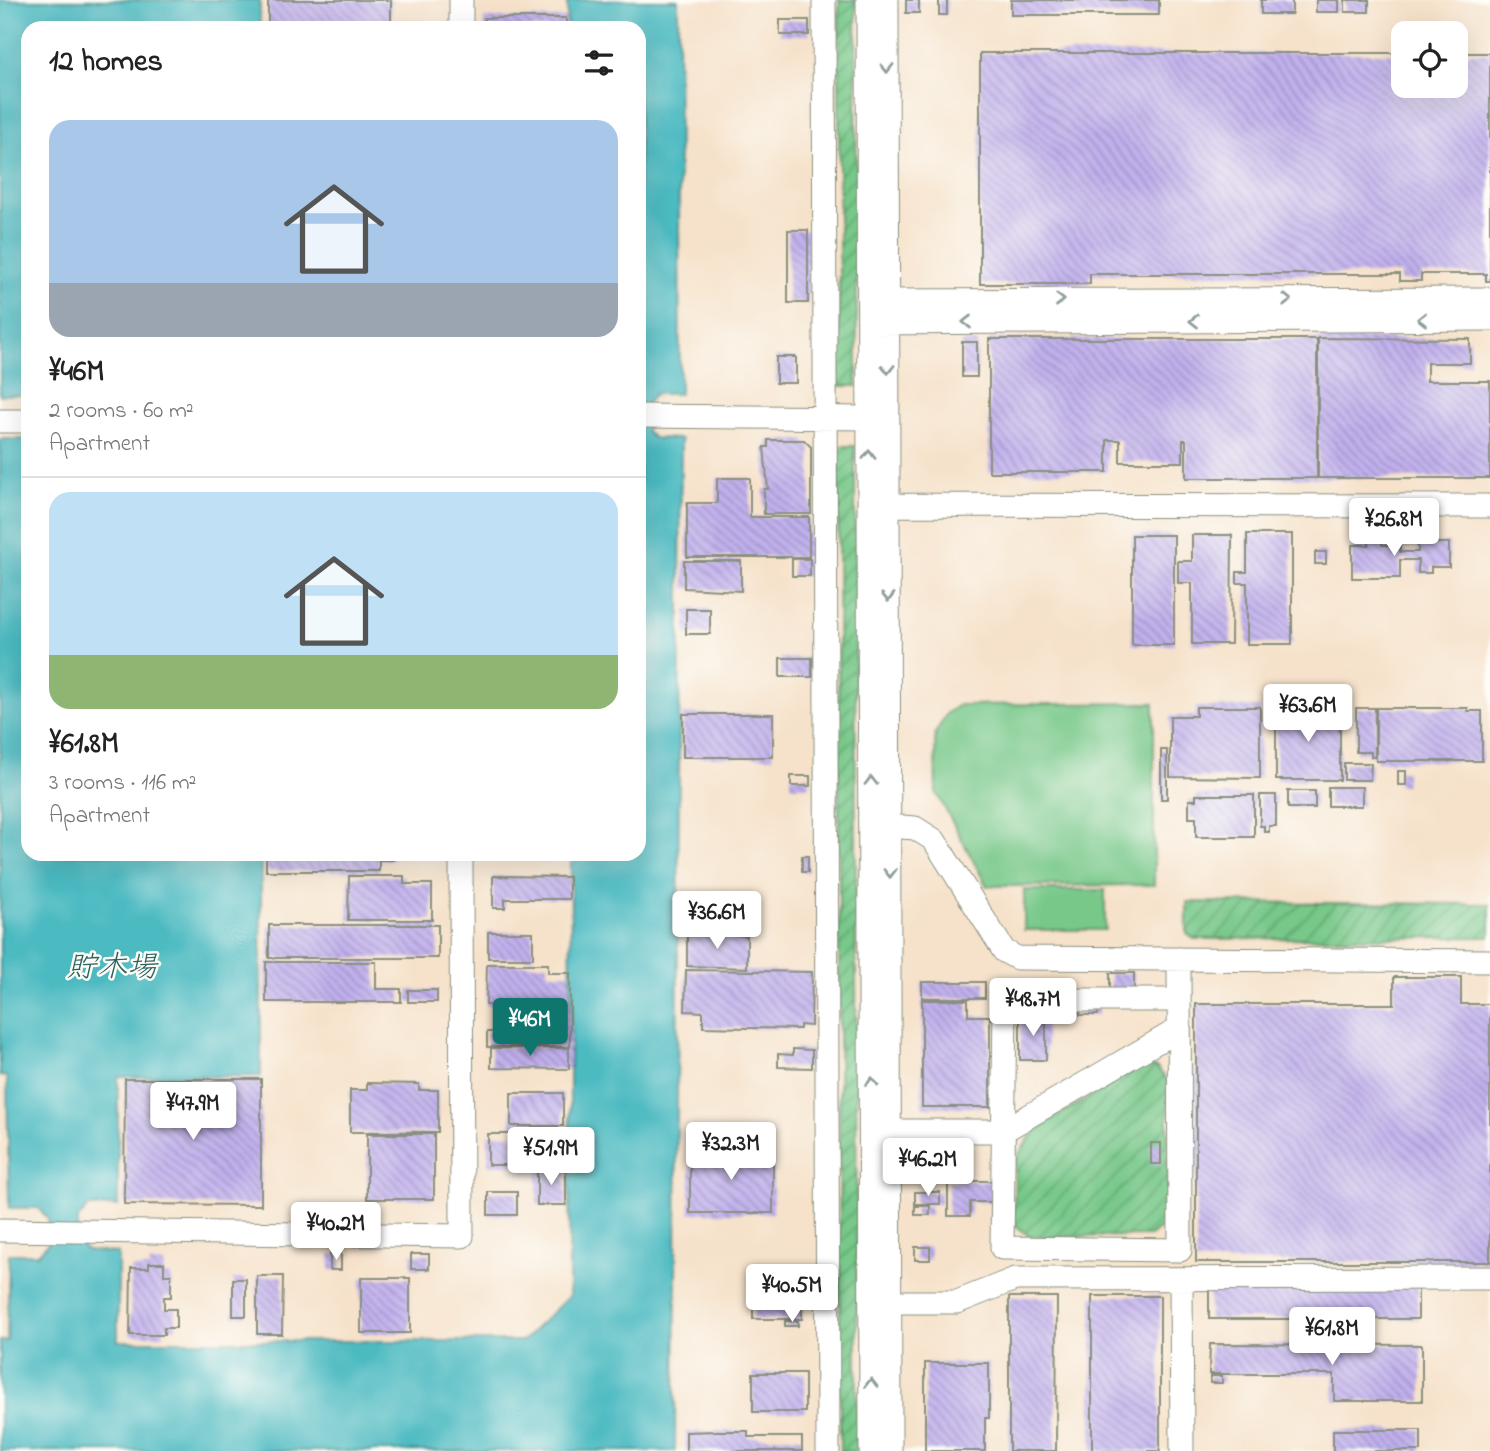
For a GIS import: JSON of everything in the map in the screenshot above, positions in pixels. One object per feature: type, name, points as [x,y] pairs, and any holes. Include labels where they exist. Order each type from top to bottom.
[{"type":"street","points":[[461,0],[461,21]]},
{"type":"street","points":[[824,0],[828,1451]]},
{"type":"street","points":[[868,0],[878,312],[869,418],[878,505]]},
{"type":"street","points":[[871,1451],[881,1131],[878,312],[887,0]]},
{"type":"street","points":[[878,312],[1490,299]]},
{"type":"street","points":[[878,312],[1490,319]]},
{"type":"street","points":[[646,416],[869,418]]},
{"type":"street","points":[[878,505],[1490,506]]},
{"type":"street","points":[[881,825],[915,828],[934,840],[1004,951],[1010,956],[1490,961]]},
{"type":"street","points":[[5,1230],[462,1236],[461,861]]},
{"type":"street","points":[[1179,959],[1180,1250],[1002,1248],[1005,1000],[1179,1000]]},
{"type":"street","points":[[881,1131],[1003,1131],[1179,1029]]},
{"type":"street","points":[[881,1131],[890,1302],[890,1451]]},
{"type":"street","points":[[890,1302],[957,1302],[1016,1279],[1490,1278]]},
{"type":"street","points":[[1181,1279],[1182,1451]]},
{"type":"green space","points":[[839,0],[856,0],[857,386],[839,386]]},
{"type":"green space","points":[[838,446],[855,446],[857,1451],[840,1451]]},
{"type":"green space","points":[[1154,703],[1154,885],[987,886],[936,792],[935,734],[947,713],[959,705]]},
{"type":"green space","points":[[1024,890],[1105,890],[1105,930],[1024,930]]},
{"type":"green space","points":[[1187,902],[1490,904],[1490,937],[1194,939],[1187,934]]},
{"type":"green space","points":[[1144,1065],[1157,1068],[1168,1081],[1168,1214],[1165,1224],[1150,1236],[1031,1237],[1016,1227],[1015,1160],[1035,1129]]},
{"type":"water","points":[[0,0],[260,0],[260,21],[21,21],[21,395],[0,395]]},
{"type":"water","name":"貯木場","points":[[567,0],[678,0],[680,394],[655,394],[646,404],[646,21],[567,21]]},
{"type":"water","name":"貯木場","points":[[646,431],[653,438],[681,439],[675,1451],[0,1451],[0,1341],[7,1341],[9,1254],[38,1254],[48,1243],[48,1218],[38,1208],[9,1208],[7,1077],[0,1076],[0,439],[21,439],[21,861],[261,861],[261,1076],[118,1077],[118,1206],[88,1207],[78,1219],[78,1243],[88,1251],[118,1253],[118,1341],[523,1341],[569,1296],[571,861],[646,861]]},
{"type":"building","points":[[268,0],[391,0],[391,21],[268,21]]},
{"type":"building","points":[[906,0],[919,0],[919,13],[906,13]]},
{"type":"building","points":[[939,0],[947,0],[947,15],[939,15]]},
{"type":"building","points":[[1011,0],[1159,0],[1159,15],[1011,15]]},
{"type":"building","points":[[1261,0],[1292,0],[1292,14],[1261,14]]},
{"type":"building","points":[[1316,0],[1339,0],[1339,12],[1316,12]]},
{"type":"building","points":[[1345,0],[1369,0],[1369,12],[1345,12]]},
{"type":"building","points":[[484,18],[566,18],[566,21],[484,21]]},
{"type":"building","points":[[780,20],[809,20],[809,35],[780,35]]},
{"type":"building","points":[[980,53],[1391,53],[1391,98],[1468,98],[1468,53],[1490,53],[1490,281],[1486,281],[1486,274],[1421,274],[1421,281],[1400,281],[1400,274],[1090,274],[1090,284],[980,284]]},
{"type":"building","points":[[788,230],[808,230],[808,303],[788,303]]},
{"type":"building","points":[[1318,338],[1470,339],[1470,363],[1427,363],[1427,381],[1490,381],[1490,478],[1318,478]]},
{"type":"building","points":[[989,339],[1317,339],[1317,478],[1186,478],[1186,440],[1183,440],[1183,462],[1120,462],[1120,440],[1107,440],[1107,472],[989,472]]},
{"type":"building","points":[[962,342],[977,342],[977,377],[962,377]]},
{"type":"building","points":[[776,357],[796,357],[796,383],[776,383]]},
{"type":"building","points":[[768,440],[804,440],[811,447],[811,514],[764,514],[764,489],[768,489],[764,447],[768,447]]},
{"type":"building","points":[[717,478],[750,478],[750,517],[809,517],[809,557],[687,557],[687,503],[717,503]]},
{"type":"building","points":[[1369,528],[1382,528],[1382,545],[1400,545],[1400,552],[1418,552],[1418,543],[1449,543],[1449,567],[1431,567],[1431,573],[1418,573],[1418,560],[1400,560],[1400,578],[1352,578],[1352,545],[1369,545]]},
{"type":"building","points":[[1247,534],[1292,534],[1292,644],[1247,644],[1247,583],[1237,583],[1237,572],[1247,572]]},
{"type":"building","points":[[1132,535],[1174,535],[1174,645],[1132,645]]},
{"type":"building","points":[[1192,535],[1232,535],[1231,644],[1192,644],[1192,583],[1178,583],[1178,561],[1192,561]]},
{"type":"building","points":[[1315,552],[1326,552],[1326,564],[1315,564]]},
{"type":"building","points":[[792,559],[810,559],[810,576],[792,576]]},
{"type":"building","points":[[684,561],[741,561],[741,591],[684,588]]},
{"type":"building","points":[[686,609],[710,609],[710,634],[686,634]]},
{"type":"building","points":[[780,658],[812,658],[812,677],[780,677]]},
{"type":"building","points":[[1196,707],[1260,707],[1260,778],[1170,777],[1170,716],[1196,716]]},
{"type":"building","points":[[1276,708],[1340,708],[1340,780],[1276,780]]},
{"type":"building","points":[[1356,708],[1375,708],[1375,757],[1371,757],[1371,752],[1356,752]]},
{"type":"building","points":[[1376,708],[1468,708],[1468,711],[1482,711],[1482,761],[1376,761]]},
{"type":"building","points":[[683,714],[773,714],[773,757],[683,757]]},
{"type":"building","points":[[1161,750],[1167,750],[1167,799],[1161,799]]},
{"type":"building","points":[[1344,763],[1371,763],[1370,780],[1344,780]]},
{"type":"building","points":[[1398,771],[1406,771],[1406,785],[1398,785]]},
{"type":"building","points":[[791,776],[810,776],[810,786],[791,786]]},
{"type":"building","points":[[1328,787],[1362,787],[1362,806],[1328,806]]},
{"type":"building","points":[[1288,791],[1315,791],[1315,808],[1288,808]]},
{"type":"building","points":[[1196,795],[1254,795],[1254,837],[1196,837],[1196,818],[1189,818],[1189,800],[1196,800]]},
{"type":"building","points":[[1260,795],[1276,795],[1276,826],[1269,826],[1269,832],[1264,832],[1264,826],[1260,826]]},
{"type":"building","points":[[802,856],[808,856],[808,872],[802,872]]},
{"type":"building","points":[[266,861],[379,861],[379,871],[266,871]]},
{"type":"building","points":[[349,876],[404,876],[404,884],[432,884],[432,920],[348,920]]},
{"type":"building","points":[[493,876],[569,877],[569,899],[505,899],[505,908],[493,908]]},
{"type":"building","points":[[269,925],[438,925],[438,958],[269,958]]},
{"type":"building","points":[[488,932],[533,932],[533,958],[488,958]]},
{"type":"building","points":[[711,933],[747,936],[747,968],[687,966],[687,935],[711,936]]},
{"type":"building","points":[[266,962],[376,962],[376,989],[401,989],[401,1002],[266,1002]]},
{"type":"building","points":[[487,964],[548,964],[548,973],[570,973],[570,1047],[487,1047],[487,1032],[494,1032],[494,1037],[558,1037],[558,1005],[548,1005],[548,1012],[508,1012],[508,1005],[486,1005]]},
{"type":"building","points":[[686,970],[812,972],[811,1026],[800,1025],[800,1029],[703,1027],[703,1012],[685,1011]]},
{"type":"building","points":[[1110,973],[1134,973],[1134,991],[1110,991]]},
{"type":"building","points":[[1394,977],[1461,977],[1461,1004],[1490,1004],[1490,1262],[1196,1262],[1196,1004],[1394,1004]]},
{"type":"building","points":[[922,982],[985,982],[985,998],[922,998]]},
{"type":"building","points":[[408,990],[437,990],[437,1002],[408,1002]]},
{"type":"building","points":[[922,1000],[968,1000],[968,1016],[990,1016],[990,1107],[922,1107]]},
{"type":"building","points":[[1063,1007],[1073,1007],[1073,1016],[1063,1016]]},
{"type":"building","points":[[1080,1007],[1098,1007],[1098,1015],[1080,1015]]},
{"type":"building","points":[[1020,1016],[1046,1017],[1046,1060],[1020,1060]]},
{"type":"building","points":[[491,1048],[569,1048],[569,1069],[491,1068]]},
{"type":"building","points":[[793,1049],[812,1050],[812,1068],[778,1067],[778,1054],[793,1055]]},
{"type":"building","points":[[125,1079],[261,1079],[261,1205],[124,1204]]},
{"type":"building","points":[[367,1083],[419,1084],[419,1090],[438,1090],[438,1132],[350,1132],[350,1090],[367,1090]]},
{"type":"building","points":[[511,1093],[563,1093],[563,1126],[511,1126]]},
{"type":"building","points":[[367,1134],[434,1134],[434,1199],[367,1199]]},
{"type":"building","points":[[488,1134],[569,1134],[569,1165],[488,1165]]},
{"type":"building","points":[[1151,1143],[1161,1143],[1161,1164],[1151,1164]]},
{"type":"building","points":[[921,1147],[940,1147],[943,1157],[939,1167],[921,1167],[916,1156]]},
{"type":"building","points":[[690,1152],[773,1152],[773,1213],[690,1213]]},
{"type":"building","points":[[537,1169],[566,1170],[566,1205],[537,1205]]},
{"type":"building","points":[[948,1181],[992,1181],[992,1202],[970,1202],[970,1216],[948,1216]]},
{"type":"building","points":[[488,1192],[517,1192],[517,1215],[488,1215]]},
{"type":"building","points":[[915,1192],[940,1192],[940,1204],[915,1204]]},
{"type":"building","points":[[915,1206],[930,1206],[930,1215],[915,1215]]},
{"type":"building","points":[[915,1247],[930,1247],[930,1260],[915,1260]]},
{"type":"building","points":[[330,1254],[341,1254],[341,1270],[330,1270]]},
{"type":"building","points":[[411,1254],[429,1254],[429,1269],[411,1269]]},
{"type":"building","points":[[149,1263],[164,1263],[164,1275],[171,1275],[171,1297],[164,1297],[164,1309],[176,1309],[176,1328],[164,1328],[164,1335],[130,1335],[131,1268],[149,1268]]},
{"type":"building","points":[[257,1276],[283,1276],[282,1334],[257,1334]]},
{"type":"building","points":[[361,1278],[410,1278],[410,1333],[361,1333]]},
{"type":"building","points":[[233,1279],[246,1279],[246,1316],[233,1316]]},
{"type":"building","points":[[753,1287],[802,1287],[802,1319],[753,1319]]},
{"type":"building","points":[[1209,1287],[1418,1287],[1418,1319],[1209,1319]]},
{"type":"building","points":[[1092,1296],[1160,1296],[1160,1451],[1092,1451]]},
{"type":"building","points":[[1009,1297],[1057,1297],[1056,1451],[1009,1451]]},
{"type":"building","points":[[785,1321],[798,1321],[798,1326],[785,1326]]},
{"type":"building","points":[[1210,1344],[1422,1345],[1422,1401],[1334,1401],[1334,1374],[1209,1374]]},
{"type":"building","points":[[925,1363],[989,1363],[989,1418],[985,1418],[985,1451],[925,1451]]},
{"type":"building","points":[[753,1373],[805,1373],[805,1412],[753,1412]]},
{"type":"building","points":[[1210,1376],[1222,1376],[1222,1383],[1210,1383]]},
{"type":"building","points":[[1333,1430],[1421,1430],[1421,1451],[1333,1451]]},
{"type":"building","points":[[748,1431],[748,1437],[802,1437],[802,1451],[686,1451],[686,1432]]}]
